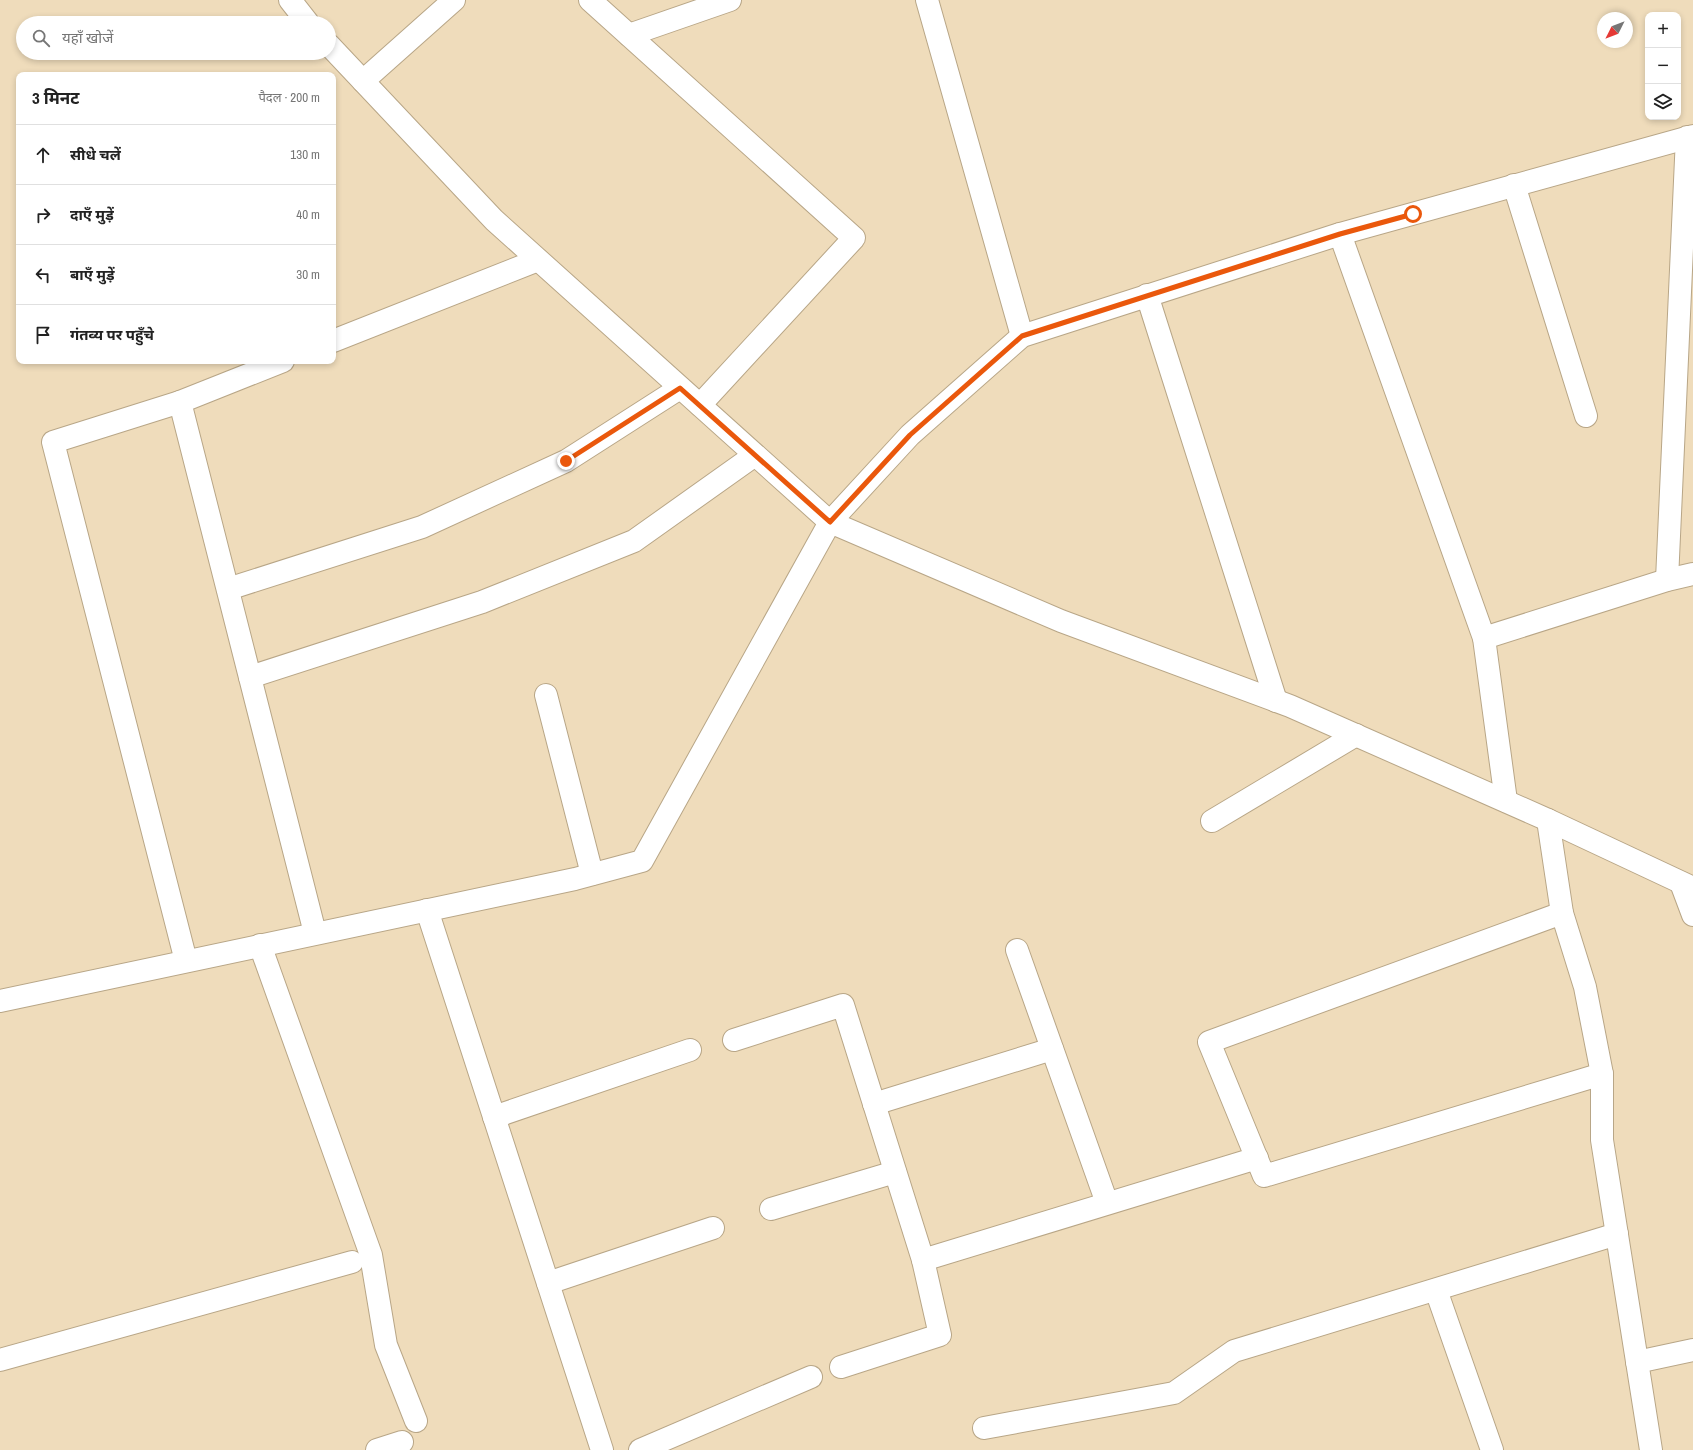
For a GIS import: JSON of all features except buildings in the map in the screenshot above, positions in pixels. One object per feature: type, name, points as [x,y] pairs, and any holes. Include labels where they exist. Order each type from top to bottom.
[{"type":"street","points":[[290,0],[303,16]]},
{"type":"street","points":[[363,82],[454,0]]},
{"type":"street","points":[[590,0],[854,238],[700,405]]},
{"type":"street","points":[[629,35],[730,0]]},
{"type":"street","points":[[927,0],[1022,336]]},
{"type":"street","points":[[336,53],[494,220],[830,522],[1061,621],[1276,701],[1548,820],[1687,886],[1693,915]]},
{"type":"street","points":[[0,1001],[427,910],[592,874],[642,861],[830,522],[910,435],[1022,336],[1340,234],[1690,137],[1686,330],[1667,580]]},
{"type":"street","points":[[1514,185],[1586,416]]},
{"type":"street","points":[[1340,234],[1484,638],[1506,801]]},
{"type":"street","points":[[336,340],[538,260]]},
{"type":"street","points":[[1147,295],[1276,701]]},
{"type":"street","points":[[186,961],[53,442],[180,402],[275,364]]},
{"type":"street","points":[[228,589],[422,527],[566,461],[680,388]]},
{"type":"street","points":[[180,402],[315,934]]},
{"type":"street","points":[[250,677],[482,602],[634,541],[755,455]]},
{"type":"street","points":[[1484,638],[1667,580],[1693,574]]},
{"type":"street","points":[[546,695],[592,874]]},
{"type":"street","points":[[1212,820],[1356,735]]},
{"type":"street","points":[[1548,820],[1562,913],[1585,987],[1602,1074],[1602,1140],[1651,1450]]},
{"type":"street","points":[[427,910],[602,1450]]},
{"type":"street","points":[[1562,913],[1209,1042],[1264,1176],[1602,1074]]},
{"type":"street","points":[[260,945],[371,1255],[386,1345],[416,1421]]},
{"type":"street","points":[[1017,950],[1107,1204]]},
{"type":"street","points":[[734,1040],[843,1005],[923,1260],[940,1335],[841,1367]]},
{"type":"street","points":[[874,1104],[1052,1049]]},
{"type":"street","points":[[494,1117],[690,1050]]},
{"type":"street","points":[[923,1260],[1257,1158]]},
{"type":"street","points":[[771,1209],[895,1172]]},
{"type":"street","points":[[548,1283],[713,1228]]},
{"type":"street","points":[[984,1428],[1174,1393],[1234,1351],[1617,1234]]},
{"type":"street","points":[[0,1360],[352,1262]]},
{"type":"street","points":[[1436,1290],[1492,1450]]},
{"type":"street","points":[[1637,1362],[1693,1350]]},
{"type":"street","points":[[640,1450],[811,1377]]},
{"type":"street","points":[[377,1450],[402,1442]]},
{"type":"route","points":[[566,461],[680,388],[830,522],[910,435],[1022,336],[1340,234],[1413,214]]}]
